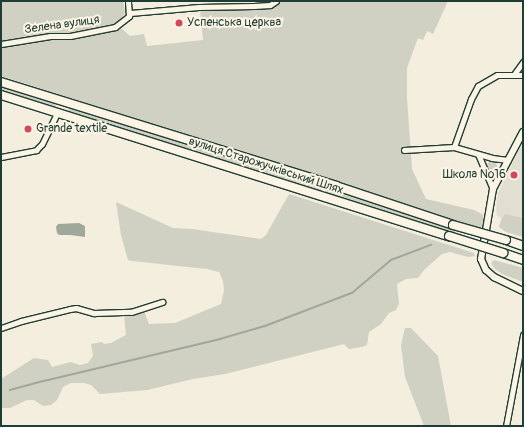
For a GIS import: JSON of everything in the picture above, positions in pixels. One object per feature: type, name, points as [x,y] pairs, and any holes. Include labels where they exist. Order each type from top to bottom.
[{"type":"main road","name":"вулиця Старожучківський Шлях","points":[[1,82],[520,245]]},
{"type":"main road","name":"вулиця Старожучківський Шлях","points":[[1,95],[523,260]]},
{"type":"main road","points":[[512,256],[520,245]]},
{"type":"street","points":[[128,1],[130,13],[207,7],[270,5],[276,1]]},
{"type":"street","name":"Зелена вулиця","points":[[1,44],[50,36],[70,36],[115,28],[126,20],[130,13]]},
{"type":"street","points":[[515,74],[523,62]]},
{"type":"street","points":[[454,147],[471,99],[478,86],[492,76],[523,74]]},
{"type":"street","points":[[1,157],[36,150],[42,144],[57,113]]},
{"type":"street","points":[[523,132],[493,189],[481,259],[486,270],[494,277],[523,291]]},
{"type":"street","points":[[404,150],[454,147],[508,160]]},
{"type":"street","points":[[478,154],[493,189]]},
{"type":"street","points":[[1,328],[21,320],[76,308],[94,313],[131,312],[162,302]]},
{"type":"street","points":[[506,426],[523,335]]},
{"type":"shaded area","points":[[1,1],[123,1],[125,13],[116,25],[130,36],[144,34],[147,46],[203,40],[200,9],[254,8],[278,1],[448,1],[433,34],[427,31],[423,40],[418,38],[407,68],[407,98],[412,169],[426,199],[474,210],[482,214],[484,218],[483,226],[477,228],[462,226],[249,154],[1,76]]},
{"type":"shaded area","points":[[1,85],[55,102],[56,106],[53,109],[1,92]]},
{"type":"shaded area","points":[[70,107],[454,227],[455,232],[453,234],[67,113]]},
{"type":"shaded area","name":"Школа №16","points":[[521,146],[523,147],[523,221],[500,218],[497,215],[496,209],[498,193]]},
{"type":"shaded area","points":[[492,161],[497,166],[492,171],[487,166]]},
{"type":"shaded area","points":[[289,194],[474,253],[475,256],[468,257],[450,252],[442,254],[424,270],[418,278],[406,279],[397,284],[399,304],[396,310],[389,313],[381,324],[369,332],[367,345],[362,347],[349,349],[344,344],[225,374],[193,379],[147,390],[100,394],[91,385],[84,383],[71,383],[63,387],[57,400],[51,405],[43,406],[34,400],[27,400],[10,408],[1,408],[1,379],[34,358],[48,360],[52,367],[71,362],[80,365],[88,363],[93,356],[91,344],[102,342],[104,344],[111,343],[126,335],[124,315],[144,311],[149,324],[175,323],[221,304],[224,290],[223,281],[219,272],[207,269],[128,260],[121,235],[116,202],[173,228],[192,229],[261,239],[266,235]]},
{"type":"shaded area","points":[[505,214],[523,218],[523,237],[506,232],[499,227]]},
{"type":"shaded area","points":[[79,223],[85,226],[85,237],[59,235],[57,233],[56,227],[58,224]]},
{"type":"shaded area","points":[[494,260],[523,268],[523,282],[502,274],[495,269],[491,263]]},
{"type":"shaded area","points":[[405,328],[411,328],[438,356],[451,426],[424,426],[405,377],[401,345]]},
{"type":"waterway","points":[[10,390],[220,339],[265,326],[352,293],[391,260],[431,245]]},
{"type":"place","name":"Успенська церква","points":[[179,23]]},
{"type":"place","name":"Grande textile","points":[[28,129]]},
{"type":"place","name":"Школа №16","points":[[514,175]]}]
